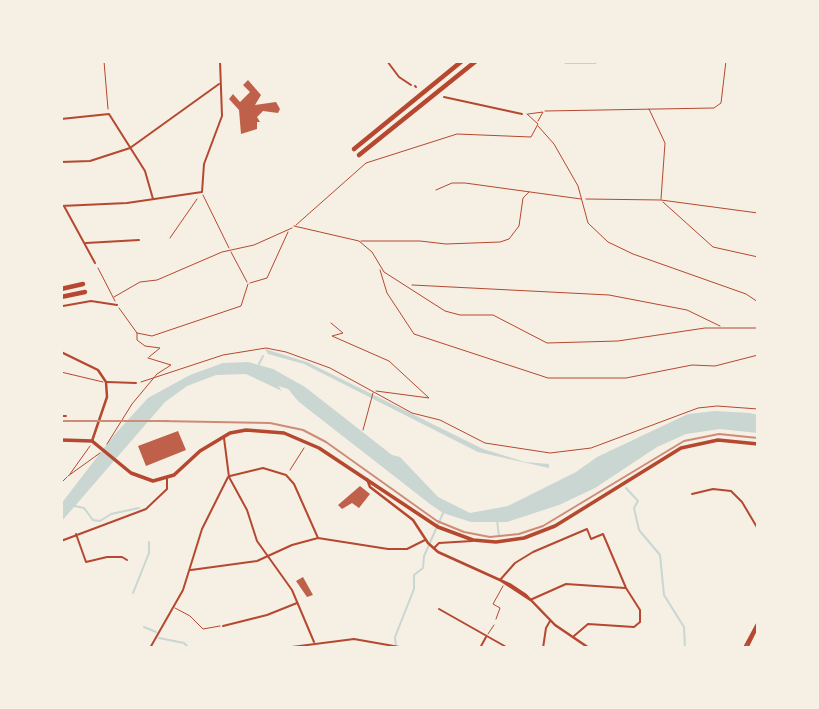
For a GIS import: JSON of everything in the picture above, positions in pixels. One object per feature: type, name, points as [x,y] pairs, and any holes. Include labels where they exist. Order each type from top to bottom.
[{"type":"highway","points":[[354,149],[462,61]]},
{"type":"highway","points":[[565,61],[596,61]]},
{"type":"highway","points":[[359,155],[475,62]]},
{"type":"highway","points":[[61,289],[83,284]]},
{"type":"highway","points":[[61,298],[85,292]]},
{"type":"main road","points":[[61,440],[92,441],[119,464],[147,481],[167,479],[223,436],[246,430],[271,430],[297,436],[436,526],[473,540],[505,542],[544,531],[690,444],[724,439],[758,444]]},
{"type":"street","points":[[95,263],[63,206],[153,200],[200,193],[205,161],[222,116],[220,61]]},
{"type":"street","points":[[387,61],[399,77],[414,86]]},
{"type":"street","points":[[61,162],[90,161],[130,148],[219,84]]},
{"type":"street","points":[[444,97],[522,114]]},
{"type":"street","points":[[61,119],[109,114],[145,171],[153,200]]},
{"type":"street","points":[[85,244],[139,240]]},
{"type":"street","points":[[63,306],[91,301],[117,305]]},
{"type":"street","points":[[61,352],[103,375],[106,381],[107,397],[92,441]]},
{"type":"street","points":[[106,381],[136,383]]},
{"type":"street","points":[[61,416],[66,416]]},
{"type":"street","points":[[223,436],[229,477],[267,557],[298,603],[314,642]]},
{"type":"street","points":[[150,648],[183,590],[202,529],[229,477],[263,468],[286,475],[295,484],[318,538]]},
{"type":"street","points":[[61,541],[146,509],[167,489],[167,479]]},
{"type":"street","points":[[367,479],[370,487],[413,520],[432,547],[500,580],[530,600],[551,621],[589,648]]},
{"type":"street","points":[[692,494],[713,489],[731,491],[742,502],[758,529]]},
{"type":"street","points":[[500,580],[510,568],[533,552],[587,528],[591,539],[603,534],[626,587],[641,613],[637,626],[587,624],[574,637]]},
{"type":"street","points":[[76,534],[86,562],[107,557],[127,560]]},
{"type":"street","points":[[191,570],[230,567],[318,538],[388,550],[407,549],[427,541]]},
{"type":"street","points":[[432,547],[439,543],[464,544],[473,540]]},
{"type":"street","points":[[530,600],[547,590],[566,584],[626,587]]},
{"type":"street","points":[[221,626],[267,615],[298,603]]},
{"type":"street","points":[[439,609],[508,648]]},
{"type":"street","points":[[544,648],[546,628],[551,621]]},
{"type":"street","points":[[746,648],[758,624]]},
{"type":"street","points":[[480,648],[487,636]]},
{"type":"street","points":[[284,648],[314,642],[354,639],[380,641],[405,648]]},
{"type":"lane","points":[[61,373],[106,381]]},
{"type":"lane","points":[[175,608],[190,616],[202,629],[221,626]]},
{"type":"lane","points":[[487,636],[494,625]]},
{"type":"path","points":[[104,61],[109,114]]},
{"type":"path","points":[[522,114],[543,111],[719,106],[726,61]]},
{"type":"path","points":[[648,107],[665,143],[661,200]]},
{"type":"path","points":[[114,297],[141,282],[157,281],[230,250],[242,249],[289,231],[366,163],[457,134],[531,137],[543,111]]},
{"type":"path","points":[[527,114],[554,144],[584,199],[588,223],[608,242],[633,254],[746,294],[758,302]]},
{"type":"path","points":[[436,190],[453,183],[584,199],[661,200],[758,213]]},
{"type":"path","points":[[295,226],[359,242],[500,242],[509,239],[519,226],[523,198],[530,191]]},
{"type":"path","points":[[170,238],[192,209],[200,193]]},
{"type":"path","points":[[95,263],[117,305],[138,333],[152,337],[241,306],[248,284],[200,193]]},
{"type":"path","points":[[661,200],[713,247],[758,257]]},
{"type":"path","points":[[248,284],[256,284],[267,278],[289,231]]},
{"type":"path","points":[[359,242],[372,252],[380,267],[387,293],[414,334],[548,378],[626,378],[692,365],[715,366],[758,355]]},
{"type":"path","points":[[380,267],[445,311],[460,315],[494,315],[547,343],[618,341],[722,327],[758,328]]},
{"type":"path","points":[[409,285],[609,295],[687,310],[722,327]]},
{"type":"path","points":[[331,323],[343,333],[332,336],[389,361],[429,398],[373,393]]},
{"type":"path","points":[[126,418],[132,404],[164,368],[171,365],[148,358],[160,348],[139,341],[136,338],[138,333]]},
{"type":"path","points":[[136,383],[153,380],[223,355],[266,348],[296,355],[330,368],[412,412],[440,420],[485,443],[550,453],[591,448],[690,410],[710,406],[758,409]]},
{"type":"path","points":[[363,430],[368,421],[373,393]]},
{"type":"path","points":[[61,483],[90,446]]},
{"type":"path","points":[[286,475],[304,448]]},
{"type":"path","points":[[68,476],[78,471]]},
{"type":"path","points":[[494,625],[500,611],[493,604],[503,586]]},
{"type":"shaded area","points":[[265,349],[307,362],[483,449],[525,462],[549,464],[549,468],[478,452],[304,364],[268,354]]},
{"type":"shaded area","points":[[248,362],[273,369],[305,387],[392,455],[400,457],[438,497],[470,513],[508,506],[576,472],[597,457],[688,414],[715,411],[758,415],[758,433],[720,429],[686,434],[657,447],[595,488],[559,505],[507,522],[471,522],[443,513],[430,504],[299,402],[288,389],[278,386],[282,391],[246,374],[216,375],[187,386],[165,402],[61,522],[61,504],[114,435],[148,398],[190,375],[223,363]]},
{"type":"building","points":[[248,80],[261,95],[255,105],[276,102],[280,109],[278,113],[263,111],[257,117],[260,122],[257,122],[257,129],[241,134],[239,110],[229,99],[233,94],[240,102],[250,92],[243,85]]},
{"type":"building","points":[[178,431],[186,450],[146,466],[138,446]]},
{"type":"building","points":[[360,486],[370,494],[359,508],[352,503],[342,509],[338,505]]},
{"type":"building","points":[[303,577],[313,595],[307,597],[296,581]]},
{"type":"waterway","points":[[259,364],[263,356]]},
{"type":"waterway","points":[[626,488],[638,501],[634,508],[639,530],[660,555],[664,595],[684,627],[685,648]]},
{"type":"waterway","points":[[75,506],[84,508],[93,520],[100,521],[111,514],[139,508]]},
{"type":"waterway","points":[[396,648],[395,637],[414,589],[414,575],[423,568],[424,556],[444,511]]},
{"type":"waterway","points":[[497,520],[499,536]]},
{"type":"waterway","points":[[133,593],[149,553],[149,542]]},
{"type":"waterway","points":[[144,627],[156,632]]},
{"type":"waterway","points":[[159,638],[184,643],[189,648]]},
{"type":"railway","points":[[61,421],[169,421]]},
{"type":"railway","points":[[160,421],[270,423],[303,430],[326,442],[437,521],[464,532],[490,537],[519,534],[543,526],[684,441],[719,434],[758,438]]}]
